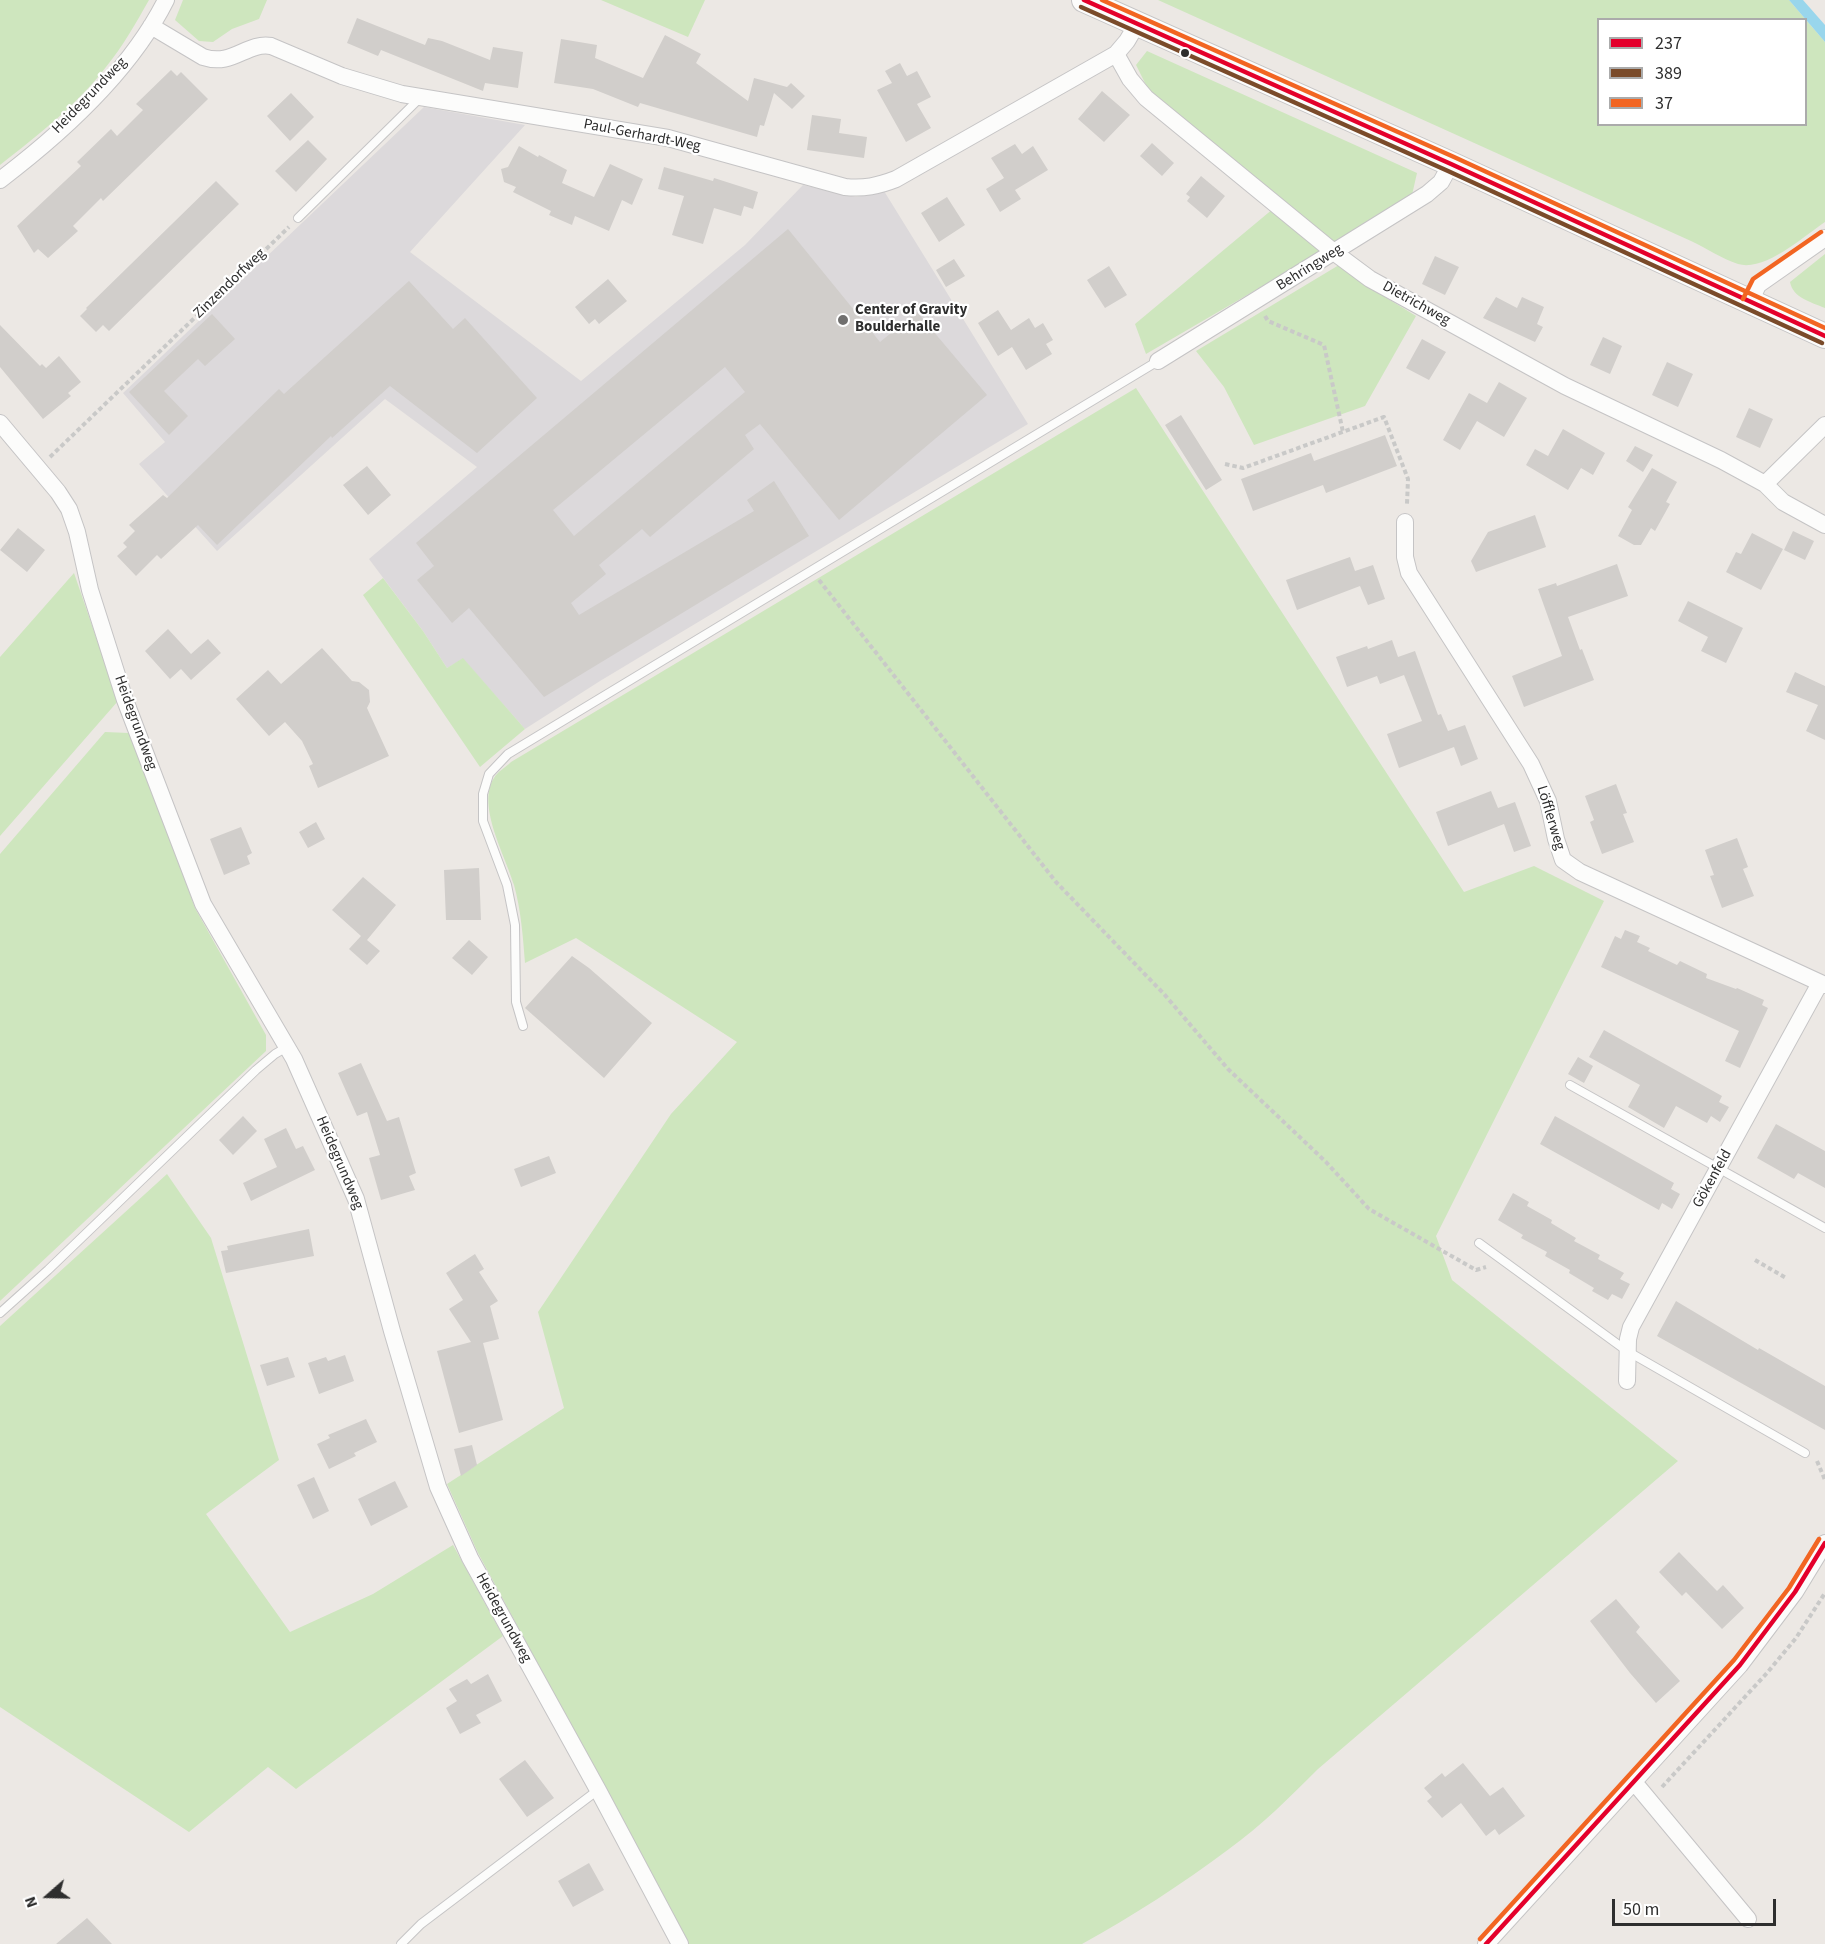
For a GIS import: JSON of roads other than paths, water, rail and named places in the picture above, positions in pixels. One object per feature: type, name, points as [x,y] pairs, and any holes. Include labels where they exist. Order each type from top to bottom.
[{"type":"main road","points":[[1084,0],[1451,164],[1825,336]]},
{"type":"street","name":"Heidegrundweg","points":[[0,180],[29,158],[97,93],[151,26],[166,0]]},
{"type":"street","name":"Paul-Gerhardt-Weg","points":[[151,26],[211,60],[235,57],[257,46],[271,46],[342,76],[420,98],[668,138],[825,182],[861,189],[896,179],[1116,54],[1137,24]]},
{"type":"street","name":"Dietrichweg","points":[[1116,54],[1146,98],[1370,279],[1565,386],[1722,460],[1765,484],[1783,502],[1825,525]]},
{"type":"street","name":"Behringweg","points":[[1158,361],[1428,194],[1441,182],[1451,164]]},
{"type":"street","points":[[1750,302],[1758,285],[1825,238]]},
{"type":"street","name":"Heidegrundweg","points":[[0,423],[39,468],[69,509],[77,532],[90,590],[125,700],[203,904],[287,1047],[356,1199],[395,1343],[438,1487],[470,1558],[680,1944]]},
{"type":"street","points":[[1765,484],[1825,425]]},
{"type":"street","name":"Löfflerweg","points":[[1405,522],[1405,557],[1409,573],[1531,764],[1548,801],[1563,860],[1580,872],[1822,984]]},
{"type":"street","name":"Gökenfeld","points":[[1627,1381],[1630,1327],[1822,984]]},
{"type":"street","points":[[1486,1944],[1740,1665],[1796,1592],[1825,1543]]},
{"type":"street","points":[[1634,1782],[1748,1919]]},
{"type":"lane","points":[[298,218],[420,98]]},
{"type":"lane","points":[[523,1026],[516,1002],[515,925],[507,885],[483,821],[483,794],[489,774],[507,754],[1158,361]]},
{"type":"lane","points":[[0,1313],[256,1070],[287,1047]]},
{"type":"lane","points":[[1570,1085],[1825,1228]]},
{"type":"lane","points":[[1479,1243],[1627,1351],[1805,1453]]},
{"type":"lane","points":[[401,1944],[421,1924],[598,1790]]},
{"type":"water","points":[[1789,0],[1803,0],[1825,25],[1825,42],[1807,18],[1804,18]]},
{"type":"place","name":"Center of Gravity Boulderhalle","points":[[843,320]]}]
